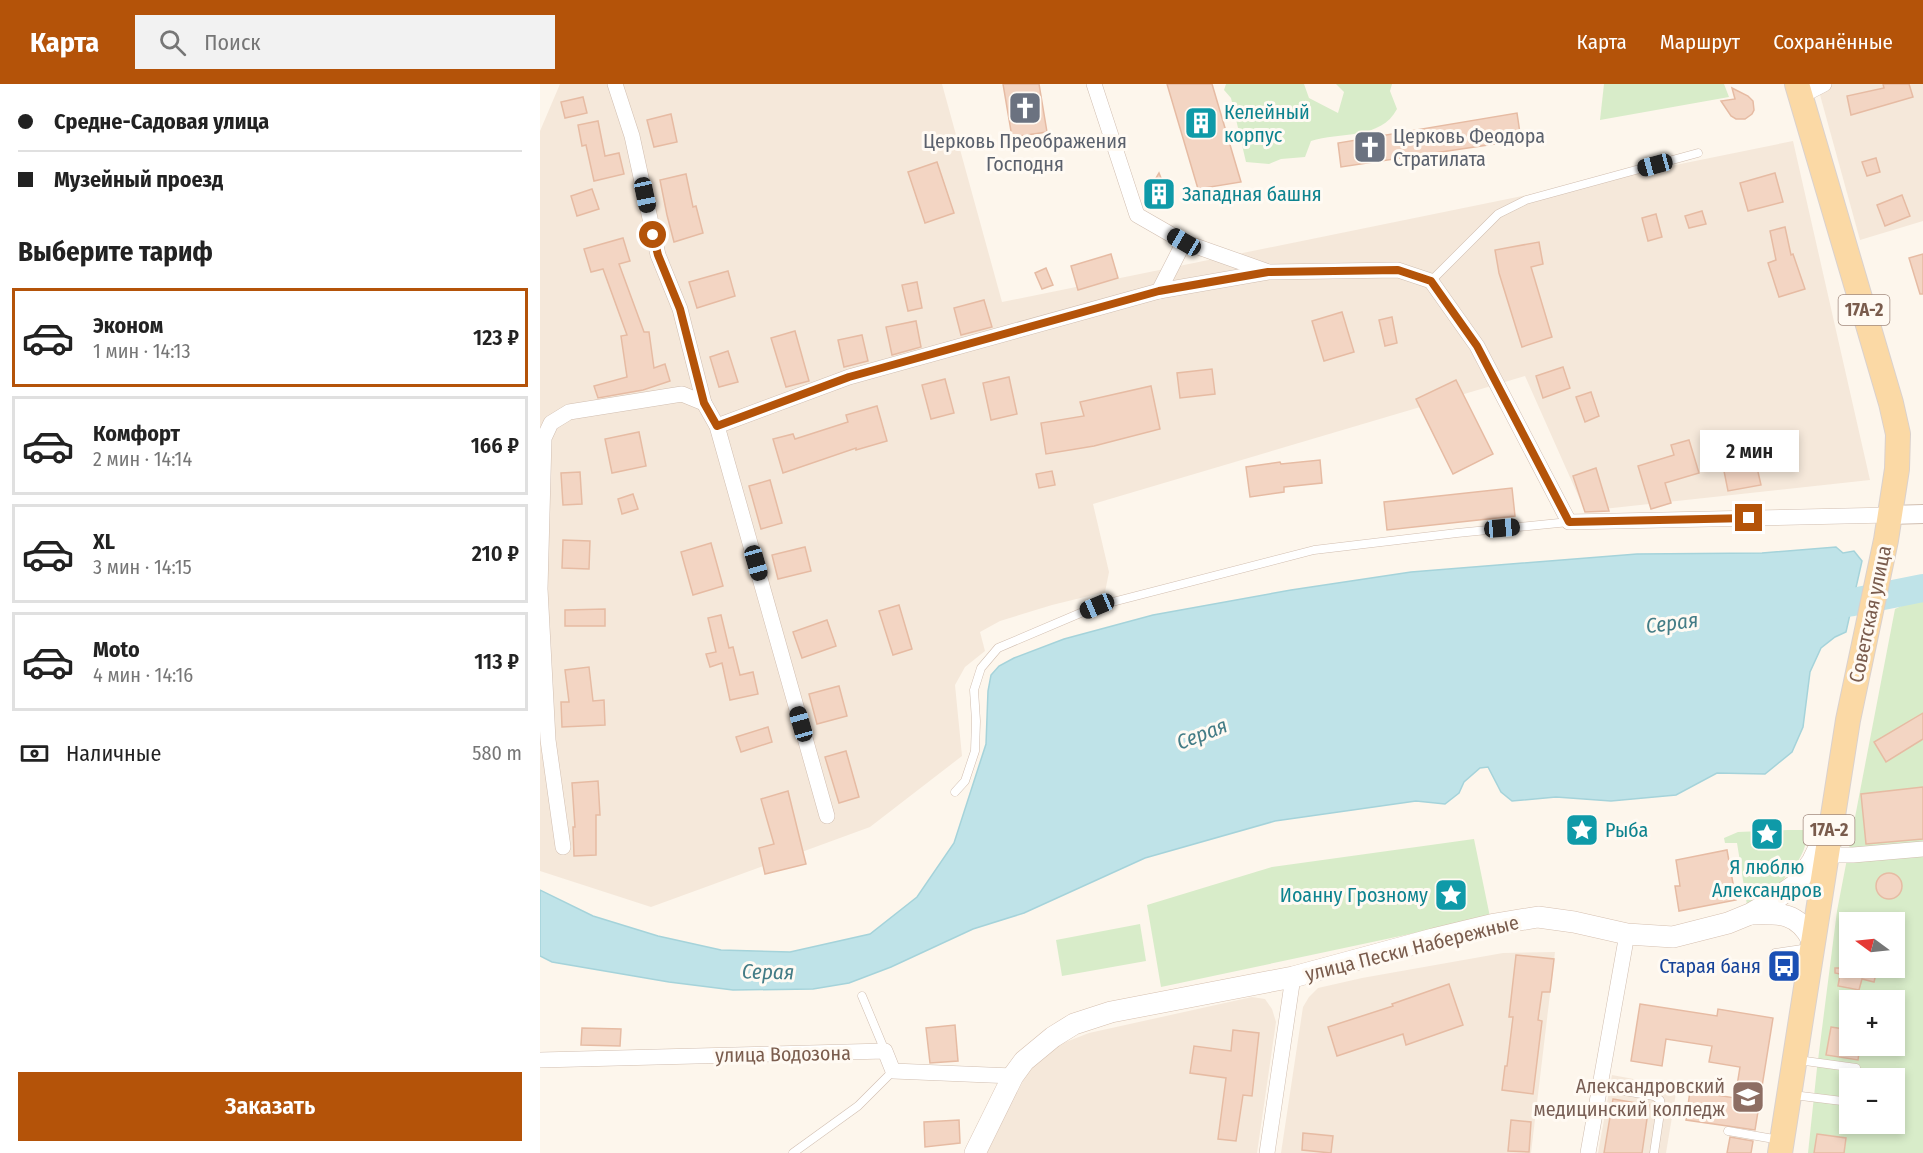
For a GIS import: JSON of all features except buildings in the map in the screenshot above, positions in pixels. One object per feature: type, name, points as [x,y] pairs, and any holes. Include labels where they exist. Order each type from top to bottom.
[{"type":"main road","name":"Советская улица","points":[[1780,1147],[1848,720],[1886,540],[1897,469],[1898,434],[1891,403],[1799,90]]},
{"type":"main road","name":"улица Пески Набережные","points":[[975,1153],[1013,1076],[1024,1061],[1074,1024],[1111,1012],[1293,977],[1433,939],[1495,924],[1538,917],[1575,922],[1627,934],[1673,937],[1728,923],[1750,914],[1795,885],[1812,862],[1830,825]]},
{"type":"main road","name":"улица Пески Набережные","points":[[1750,914],[1776,913],[1791,916],[1808,931],[1811,944]]},
{"type":"street","points":[[615,84],[632,136],[658,255],[680,309],[704,403],[717,426],[827,816]]},
{"type":"street","points":[[1094,84],[1137,215],[1184,242],[1268,272]]},
{"type":"street","points":[[1799,90],[1824,84]]},
{"type":"street","points":[[1159,291],[1184,242]]},
{"type":"street","points":[[717,426],[849,377],[1159,291],[1268,272],[1398,270],[1431,281],[1477,346],[1569,522],[1923,514]]},
{"type":"street","points":[[563,847],[548,740],[540,589],[544,438],[551,423],[569,412],[682,393],[704,403]]},
{"type":"street","points":[[1825,855],[1923,849]]},
{"type":"street","points":[[1588,1153],[1627,934]]},
{"type":"street","points":[[1267,1153],[1293,977]]},
{"type":"street","points":[[885,1051],[893,1071],[1013,1076]]},
{"type":"street","name":"улица Водозона","points":[[540,1060],[885,1051]]},
{"type":"lane","points":[[1431,281],[1498,214],[1526,200],[1698,153]]},
{"type":"lane","points":[[955,792],[965,781],[975,751],[974,690],[981,668],[998,648],[1097,606],[1314,550],[1457,532],[1569,522]]},
{"type":"lane","points":[[1775,953],[1811,944]]},
{"type":"lane","points":[[862,996],[885,1051]]},
{"type":"lane","points":[[1794,1059],[1856,1068]]},
{"type":"lane","points":[[793,1153],[858,1106],[893,1071]]},
{"type":"lane","points":[[1600,1087],[1654,1096],[1660,1100],[1654,1153]]},
{"type":"lane","points":[[1788,1095],[1839,1101]]},
{"type":"lane","points":[[1728,1131],[1780,1147]]},
{"type":"shaded area","points":[[560,84],[942,84],[1002,302],[1793,141],[1870,480],[1585,511],[1525,376],[1093,504],[1109,572],[1105,592],[1000,621],[980,632],[985,651],[965,667],[955,685],[962,756],[870,827],[651,907],[540,871],[540,131]]},
{"type":"shaded area","points":[[1817,84],[1923,84],[1923,221],[1860,240]]},
{"type":"shaded area","points":[[1555,952],[1531,1153],[1281,1153],[1303,1007],[1318,988],[1503,953]]},
{"type":"shaded area","points":[[1252,997],[1265,999],[1272,1009],[1276,1022],[1257,1153],[987,1153],[1026,1075],[1041,1058],[1058,1045],[1089,1033]]},
{"type":"shaded area","points":[[1612,1075],[1677,1087],[1666,1153],[1598,1153]]},
{"type":"green space","points":[[1226,84],[1304,84],[1309,98],[1338,113],[1344,92],[1336,84],[1392,84],[1390,91],[1397,109],[1381,126],[1359,133],[1311,141],[1305,157],[1281,159],[1269,164],[1246,162],[1231,98],[1224,90]]},
{"type":"green space","points":[[1604,84],[1724,84],[1729,97],[1600,120]]},
{"type":"green space","points":[[1923,596],[1923,1153],[1808,1153],[1837,911],[1895,609]]},
{"type":"green space","points":[[1805,830],[1806,838],[1802,855],[1778,885],[1747,905],[1737,843],[1725,843],[1724,838],[1738,832]]},
{"type":"green space","points":[[1474,839],[1490,917],[1161,987],[1147,905],[1272,867]]},
{"type":"green space","points":[[1140,924],[1146,961],[1062,976],[1056,940]]},
{"type":"water","points":[[1836,547],[1843,553],[1854,551],[1862,561],[1846,632],[1821,648],[1810,672],[1803,727],[1792,752],[1765,774],[1717,773],[1676,795],[1611,801],[1556,797],[1512,801],[1501,792],[1488,767],[1480,768],[1464,782],[1459,793],[1445,804],[1416,801],[1275,821],[1145,858],[1024,913],[973,929],[891,967],[849,983],[813,989],[733,990],[669,982],[552,962],[540,956],[540,890],[593,916],[658,936],[721,950],[790,952],[870,934],[917,897],[954,843],[986,744],[988,691],[991,675],[999,666],[1014,658],[1064,639],[1153,615],[1291,590],[1411,572],[1637,554],[1762,553]]},
{"type":"waterway","name":"Серая","points":[[1815,607],[1923,588]]},
{"type":"place","name":"Церковь Преображения Господня","points":[[1025,108]]},
{"type":"place","name":"Келейный корпус","points":[[1201,123]]},
{"type":"place","name":"Церковь Феодора Стратилата","points":[[1370,147]]},
{"type":"place","name":"Западная башня","points":[[1159,194]]},
{"type":"place","name":"Рыба","points":[[1582,830]]},
{"type":"place","name":"Я люблю Александров","points":[[1767,834]]},
{"type":"place","name":"Иоанну Грозному","points":[[1451,895]]},
{"type":"place","name":"Старая баня","points":[[1784,966]]},
{"type":"place","name":"Александровский медицинский колледж","points":[[1748,1097]]},
{"type":"route","points":[[653,235],[658,255],[680,309],[704,403],[717,426],[849,377],[1159,291],[1268,272],[1398,270],[1431,281],[1477,346],[1569,522],[1749,518]]}]
